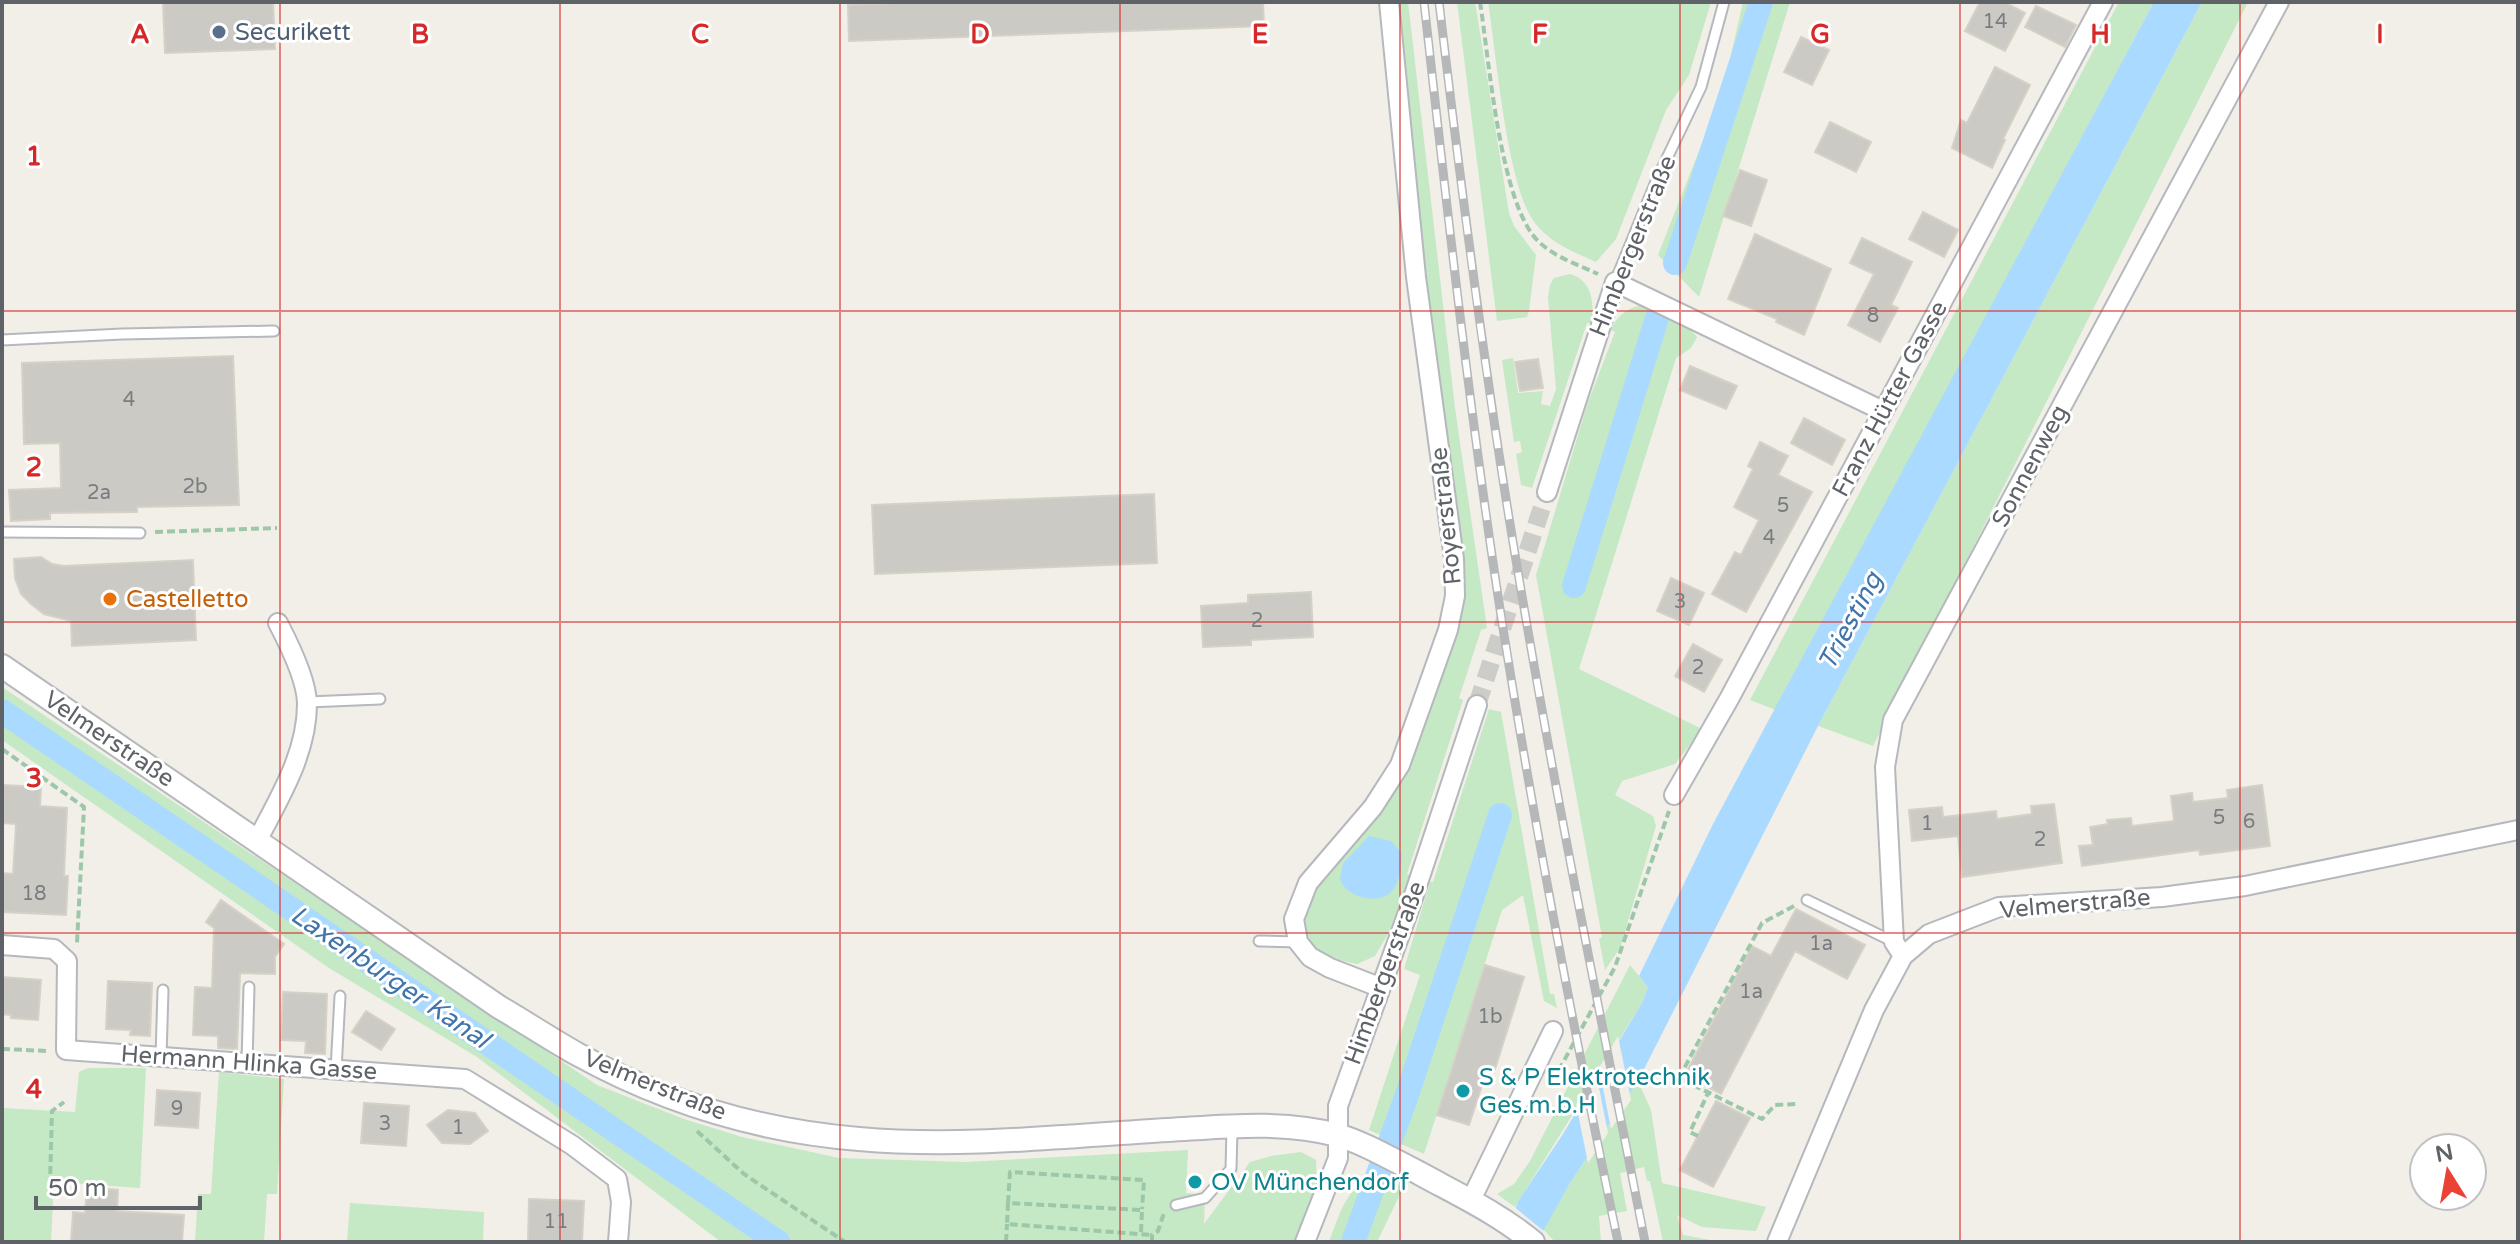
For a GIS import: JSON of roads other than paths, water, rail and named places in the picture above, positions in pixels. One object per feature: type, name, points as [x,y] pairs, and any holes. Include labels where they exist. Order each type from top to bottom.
[{"type":"street","name":"Royerstraße","points":[[1298,942],[1294,919],[1308,883],[1373,807],[1400,765],[1448,630],[1455,596],[1454,559],[1416,277],[1389,2]]},
{"type":"street","name":"Franz Hütter Gasse","points":[[1674,795],[1729,699],[2103,2]]},
{"type":"street","name":"Sonnenweg","points":[[1899,949],[1885,767],[1893,720],[2279,2]]},
{"type":"street","points":[[1615,282],[1883,411]]},
{"type":"street","name":"Himbergerstraße","points":[[1547,492],[1615,282]]},
{"type":"street","points":[[257,841],[300,756],[308,702],[294,653],[278,623]]},
{"type":"street","name":"Velmerstraße","points":[[4,667],[499,1007],[578,1054],[692,1106],[793,1131],[913,1142],[1232,1126],[1307,1129],[1338,1135],[1405,1166],[1478,1204],[1533,1242]]},
{"type":"street","name":"Himbergerstraße","points":[[1305,1242],[1338,1158],[1338,1106],[1411,904],[1477,705]]},
{"type":"street","name":"Velmerstraße","points":[[1777,1242],[1899,949],[1999,907],[2162,897],[2245,886],[2518,830]]},
{"type":"street","points":[[1298,942],[1310,957],[1379,987]]},
{"type":"street","name":"Hermann Hlinka Gasse","points":[[2,945],[54,949],[67,961],[66,1050],[465,1079],[572,1145],[617,1179],[621,1202],[618,1242]]},
{"type":"street","points":[[1478,1204],[1553,1031]]},
{"type":"lane","name":"Himbergerstraße","points":[[1615,282],[1657,179],[1701,87],[1724,2]]},
{"type":"lane","points":[[2,340],[274,331]]},
{"type":"lane","points":[[2,532],[140,533]]},
{"type":"lane","points":[[308,702],[380,699]]},
{"type":"lane","points":[[1807,900],[1899,949]]},
{"type":"lane","points":[[1259,941],[1298,942]]},
{"type":"lane","points":[[247,1063],[249,987]]},
{"type":"lane","points":[[161,1057],[163,990]]},
{"type":"lane","points":[[336,1070],[340,996]]},
{"type":"lane","points":[[1176,1205],[1205,1198],[1231,1169],[1232,1126]]},
{"type":"water","name":"Triesting","points":[[2154,2],[2202,2],[1818,726],[1638,1081],[1570,1183],[1537,1242],[1500,1242],[1519,1200],[1642,1003],[1648,987],[1639,976],[1713,824]]},
{"type":"water","points":[[1369,836],[1391,841],[1402,854],[1400,874],[1394,888],[1385,896],[1370,899],[1348,890],[1340,879],[1343,863]]},
{"type":"waterway","points":[[1675,263],[1761,2]]},
{"type":"waterway","points":[[1574,586],[1657,318]]},
{"type":"waterway","name":"Laxenburger Kanal","points":[[2,711],[778,1242]]},
{"type":"waterway","points":[[1353,1242],[1406,1098],[1500,815]]},
{"type":"tunnel","points":[[1477,705],[1547,492]]},
{"type":"railway","points":[[1424,2],[1469,390],[1502,622],[1556,933],[1618,1242]]},
{"type":"railway","points":[[1439,2],[1476,294],[1520,584],[1564,831],[1645,1242]]},
{"type":"place","name":"Securikett","points":[[219,32]]},
{"type":"place","name":"Castelletto","points":[[110,599]]},
{"type":"place","name":"S & P Elektrotechnik Ges.m.b.H","points":[[1463,1091]]},
{"type":"place","name":"OV Münchendorf","points":[[1195,1182]]}]
